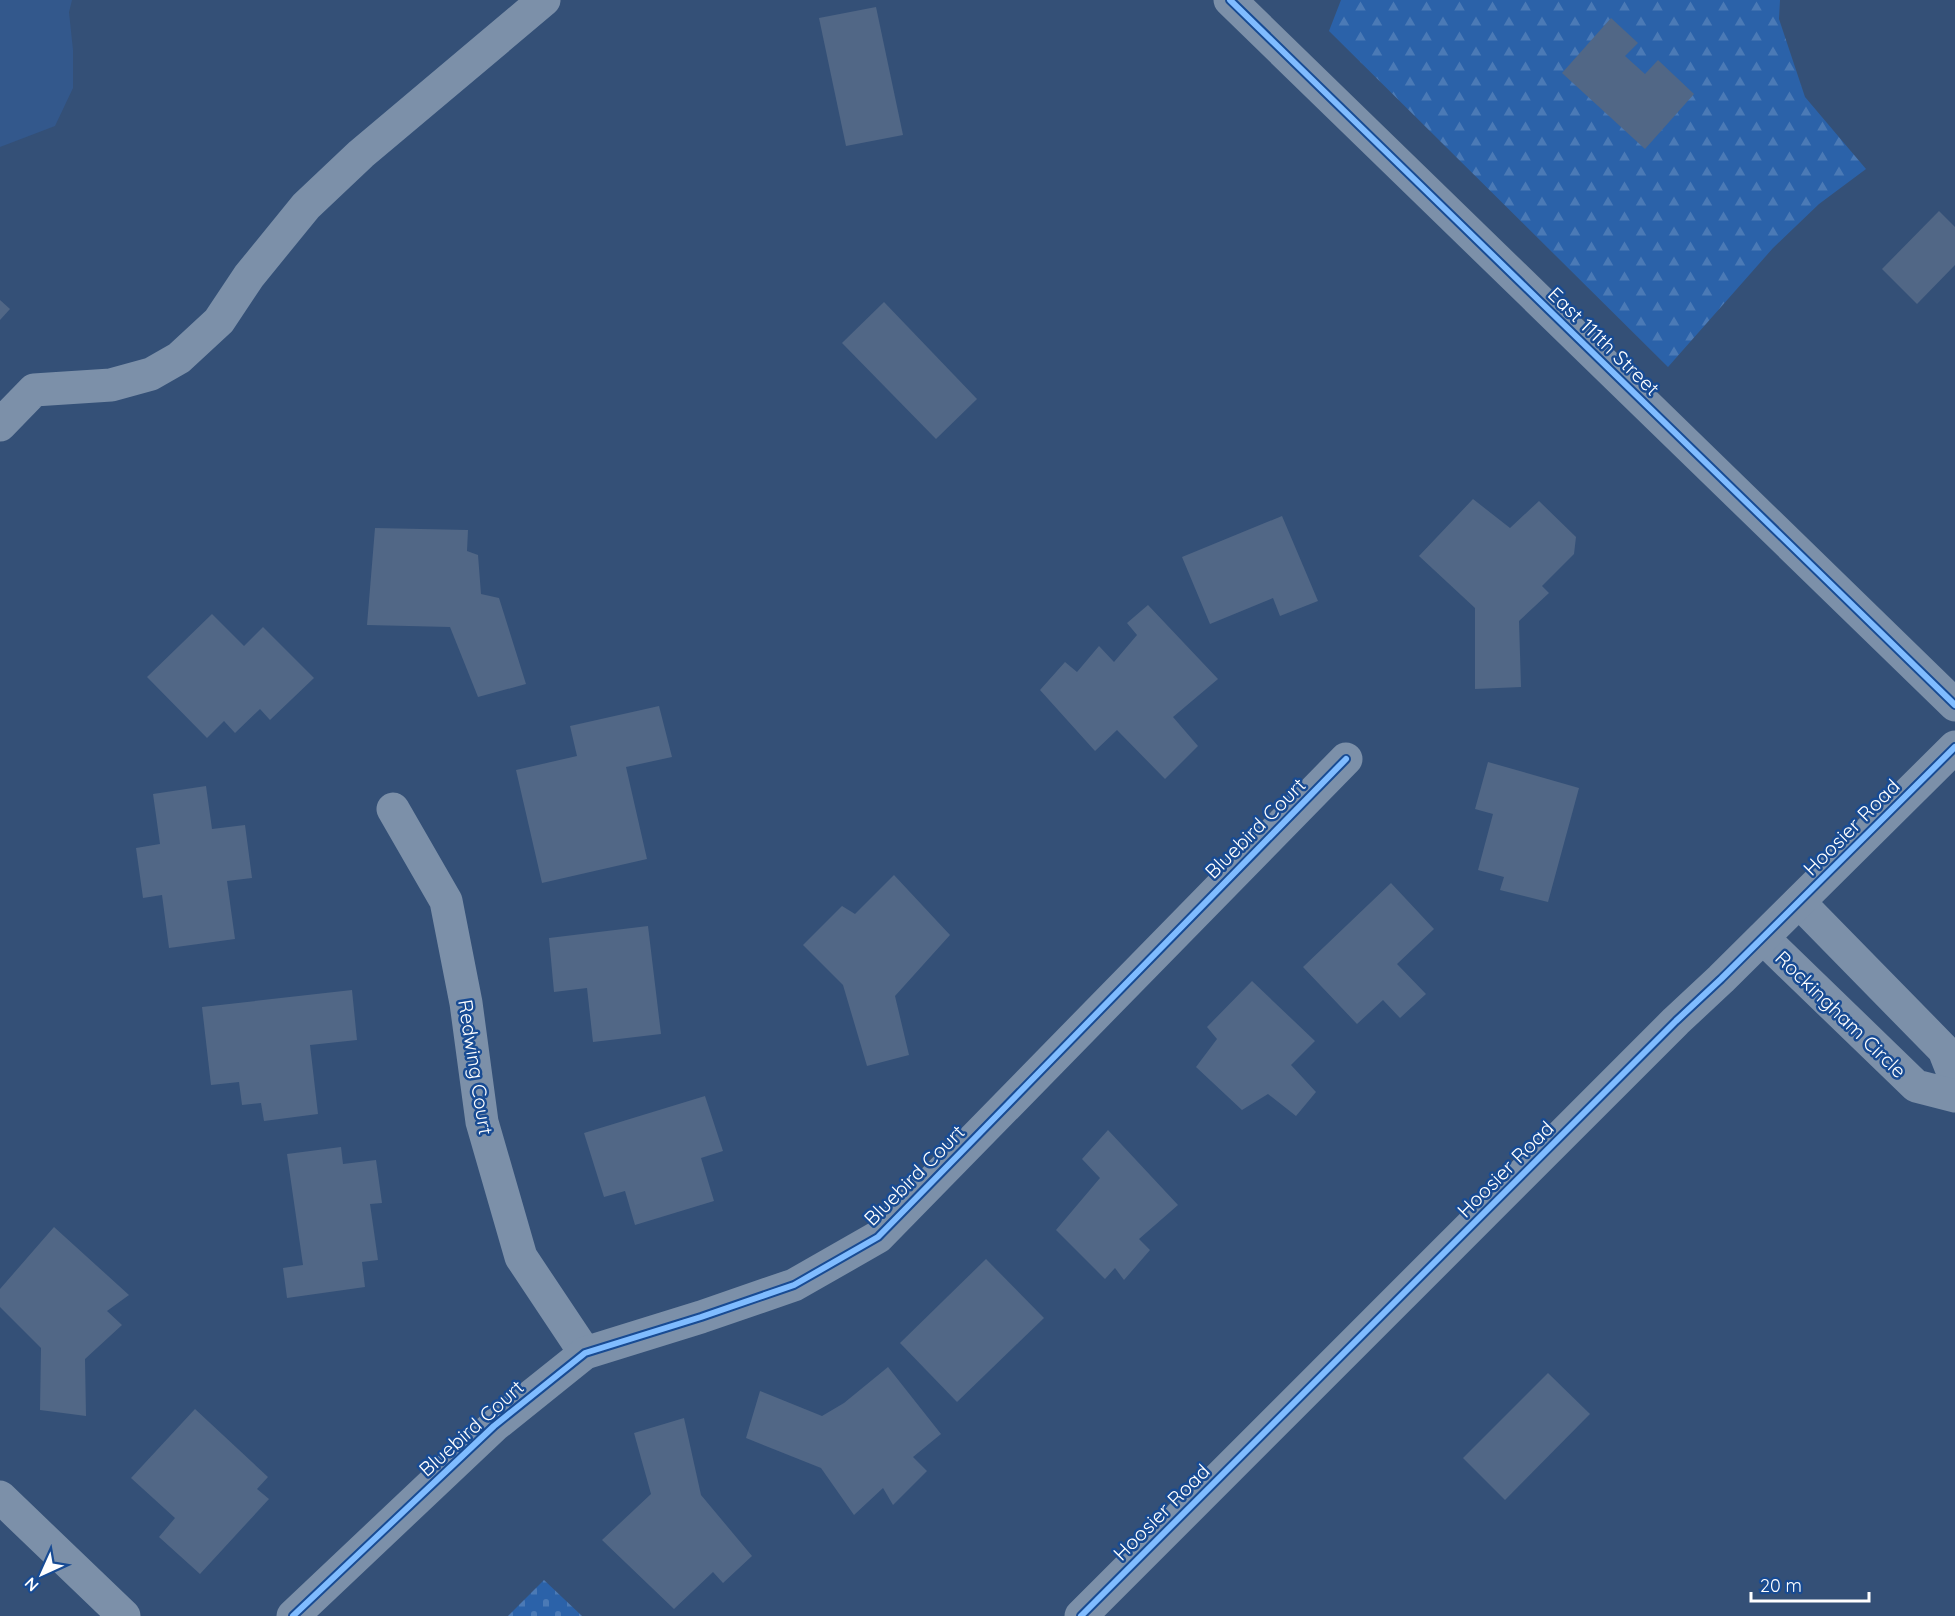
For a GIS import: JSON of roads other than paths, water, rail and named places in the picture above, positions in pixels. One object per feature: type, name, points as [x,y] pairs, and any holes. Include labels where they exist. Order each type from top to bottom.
[{"type":"street","points":[[0,425],[34,390],[111,385],[151,374],[179,357],[219,321],[249,276],[306,206],[361,154],[544,0]]},
{"type":"street","name":"East 111th Street","points":[[1230,0],[1955,705]]},
{"type":"street","name":"Hoosier Road","points":[[1081,1616],[1676,1021],[1955,747]]},
{"type":"street","name":"Bluebird Court","points":[[293,1616],[494,1426],[585,1353],[794,1285],[878,1237],[1346,759]]},
{"type":"street","name":"Redwing Court","points":[[393,809],[446,901],[466,1003],[482,1122],[521,1257],[585,1353]]},
{"type":"street","points":[[1799,902],[1944,1050],[1955,1078]]},
{"type":"street","name":"Rockingham Circle","points":[[1763,938],[1916,1086],[1955,1096]]},
{"type":"street","points":[[0,1497],[124,1616]]}]
